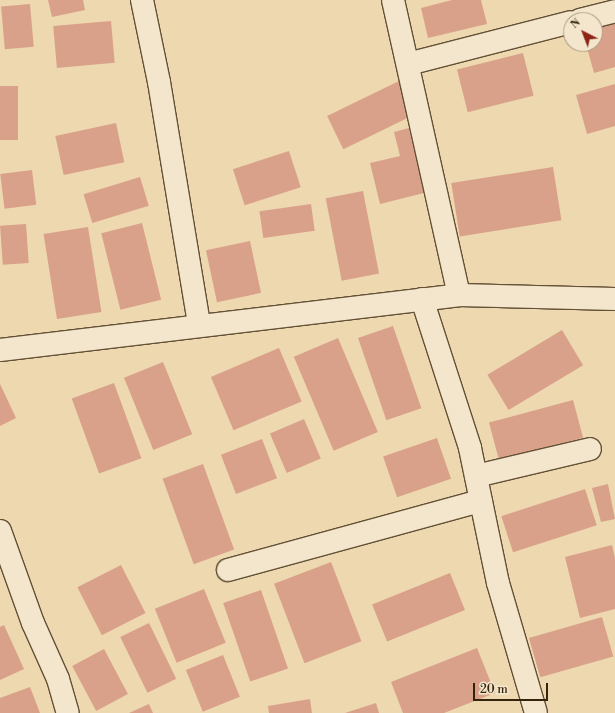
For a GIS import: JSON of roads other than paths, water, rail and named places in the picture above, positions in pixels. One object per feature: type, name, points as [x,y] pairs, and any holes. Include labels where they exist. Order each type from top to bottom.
[{"type":"street","points":[[142,0],[159,82],[198,324]]},
{"type":"street","points":[[393,0],[459,295]]},
{"type":"street","points":[[603,14],[615,11]]},
{"type":"street","points":[[408,64],[563,24]]},
{"type":"street","points":[[0,350],[198,324],[459,295],[615,299]]},
{"type":"street","points":[[422,299],[470,448],[498,583],[536,713]]},
{"type":"street","points":[[476,476],[590,449]]},
{"type":"street","points":[[228,570],[481,501]]},
{"type":"street","points":[[0,531],[33,623],[58,679],[68,713]]}]
